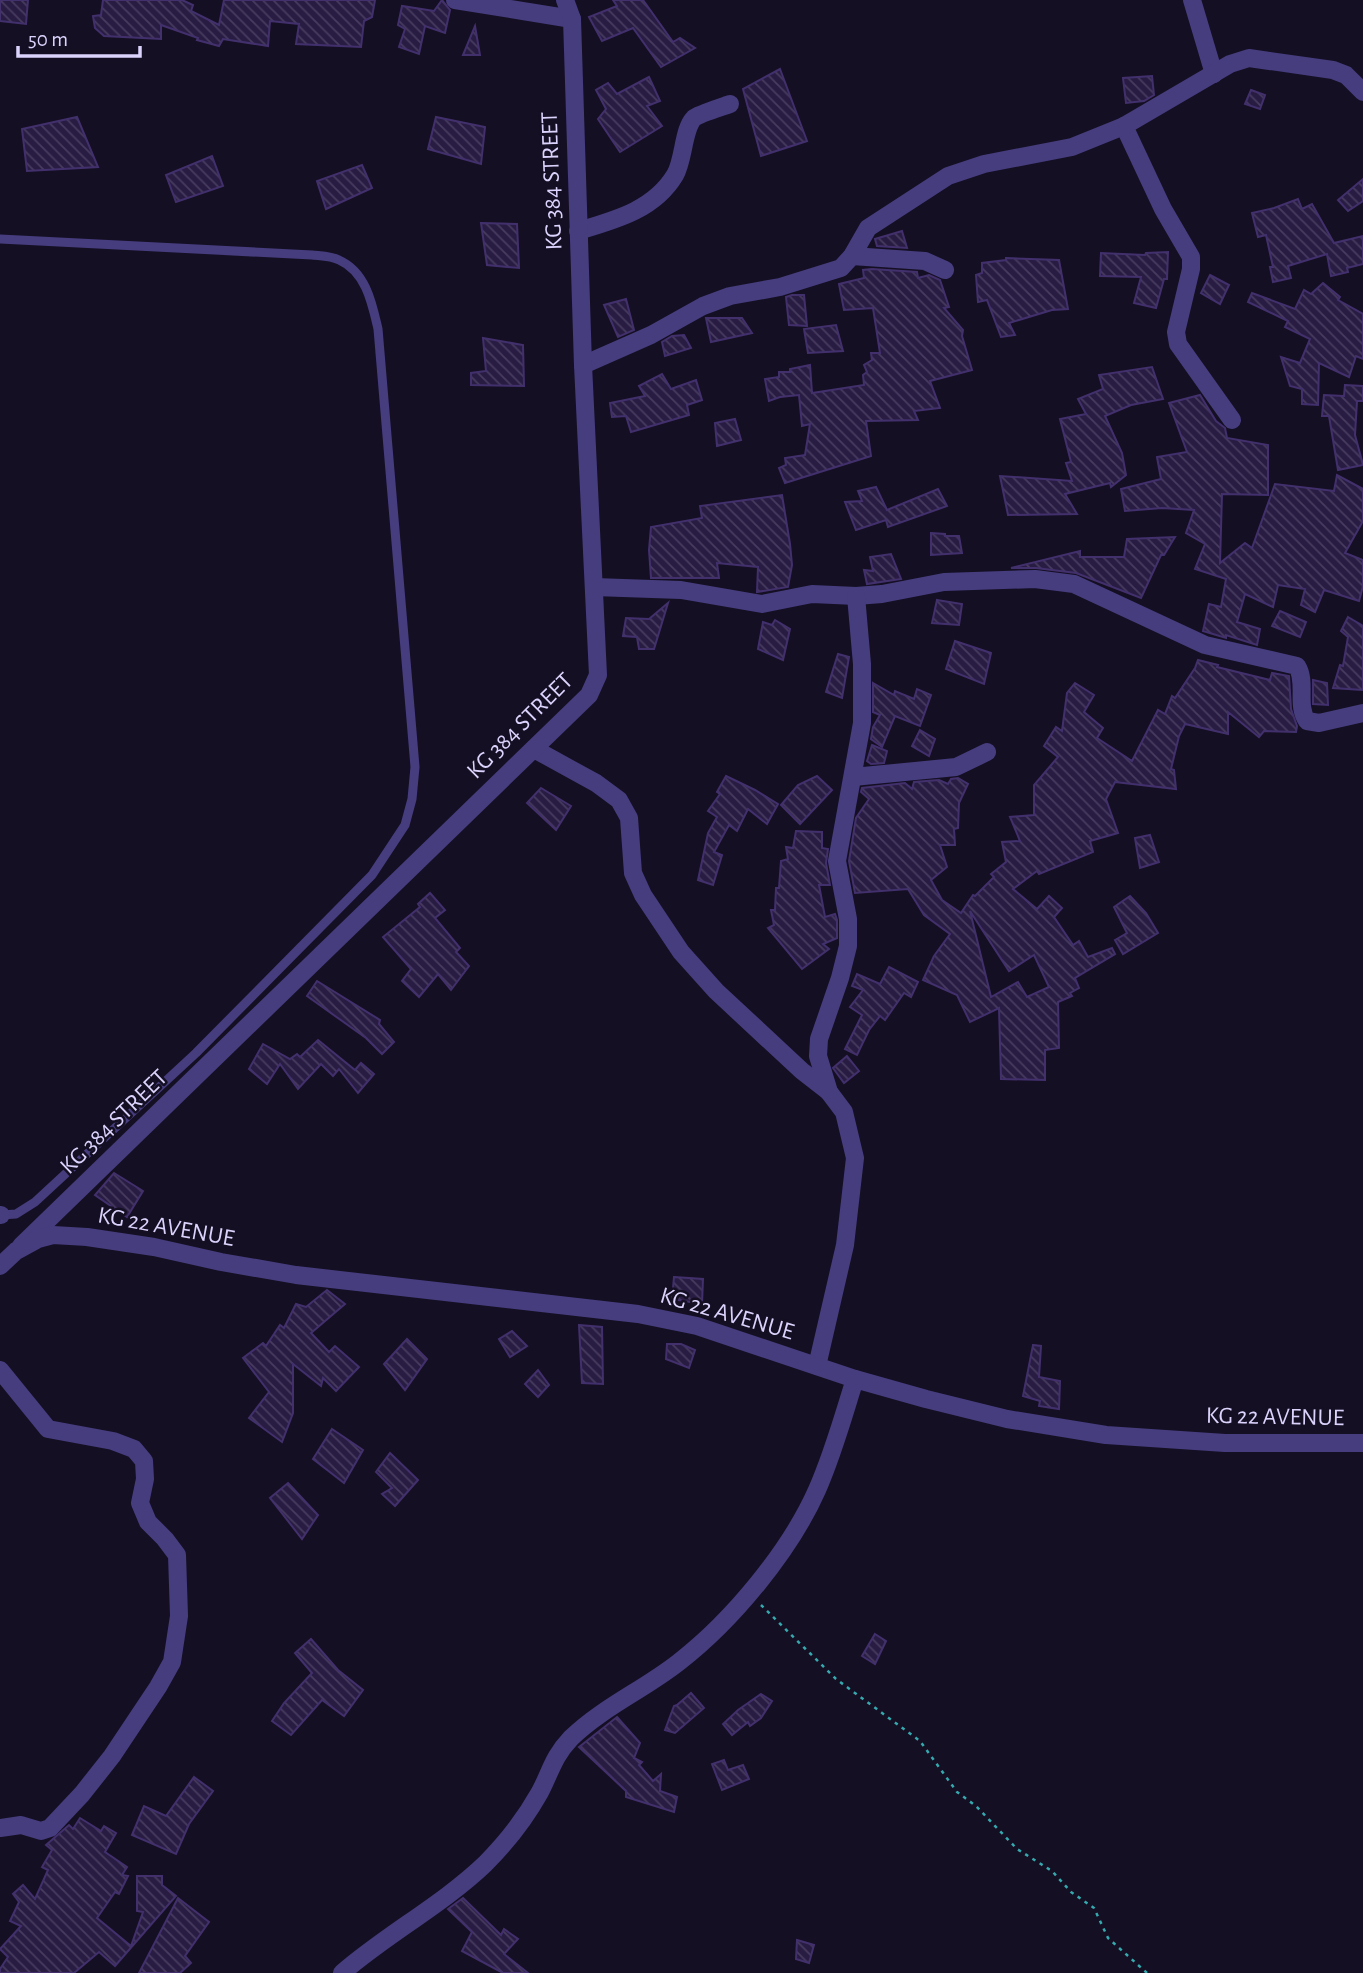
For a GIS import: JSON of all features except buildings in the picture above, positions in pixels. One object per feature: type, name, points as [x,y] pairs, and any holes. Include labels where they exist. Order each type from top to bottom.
[{"type":"street","points":[[455,0],[572,19]]},
{"type":"street","name":"KG 384 STREET","points":[[16,1251],[534,749],[589,695],[595,685],[597,675],[594,587],[583,365],[572,19],[565,0]]},
{"type":"street","points":[[1192,0],[1214,74]]},
{"type":"street","points":[[583,365],[651,335],[703,306],[730,296],[819,277],[841,268],[852,256],[868,228],[948,176],[984,164],[1072,147],[1124,126],[1230,64],[1249,58],[1333,70],[1346,75],[1363,92]]},
{"type":"street","points":[[579,231],[624,218],[657,197],[676,174],[695,117],[730,104]]},
{"type":"street","points":[[1124,126],[1163,209],[1191,257],[1191,269],[1175,332],[1178,344],[1232,420]]},
{"type":"street","points":[[852,256],[925,261],[945,270]]},
{"type":"street","points":[[594,587],[681,590],[762,604],[812,594],[856,596],[944,583],[996,579],[1035,579],[1074,584],[1205,645],[1297,666],[1301,673],[1303,715],[1307,721],[1319,723],[1363,713]]},
{"type":"street","points":[[829,1092],[818,1056],[818,1047],[848,946],[848,919],[837,861],[862,723],[862,664],[856,596]]},
{"type":"street","points":[[534,749],[596,783],[619,800],[629,818],[633,873],[643,895],[681,951],[716,991],[802,1071],[829,1092],[844,1112],[855,1158],[845,1245],[817,1366]]},
{"type":"street","points":[[853,777],[956,767],[987,752]]},
{"type":"street","name":"KG 22 AVENUE","points":[[0,1266],[16,1251],[38,1239],[53,1235],[87,1237],[154,1247],[296,1275],[638,1314],[697,1326],[855,1379],[1007,1419],[1106,1435],[1225,1443],[1363,1443]]},
{"type":"street","points":[[0,1370],[48,1429],[113,1441],[134,1449],[144,1461],[145,1479],[140,1503],[143,1514],[177,1555],[179,1590],[179,1616],[172,1662],[112,1756],[50,1828],[41,1831],[20,1825],[0,1828]]},
{"type":"street","points":[[342,1973],[485,1863],[518,1824],[540,1792],[553,1760],[572,1738],[598,1717],[678,1663],[725,1622],[788,1541],[816,1492],[836,1442],[855,1379]]},
{"type":"lane","points":[[0,239],[312,254],[338,259],[351,268],[366,286],[378,329],[415,767],[412,799],[405,825],[372,875],[196,1053],[46,1193],[24,1210],[8,1216],[0,1215]]},
{"type":"path","points":[[748,1594],[836,1679],[920,1741],[957,1792],[976,1806],[1017,1849],[1052,1871],[1071,1892],[1094,1908],[1108,1938],[1147,1973]]}]
